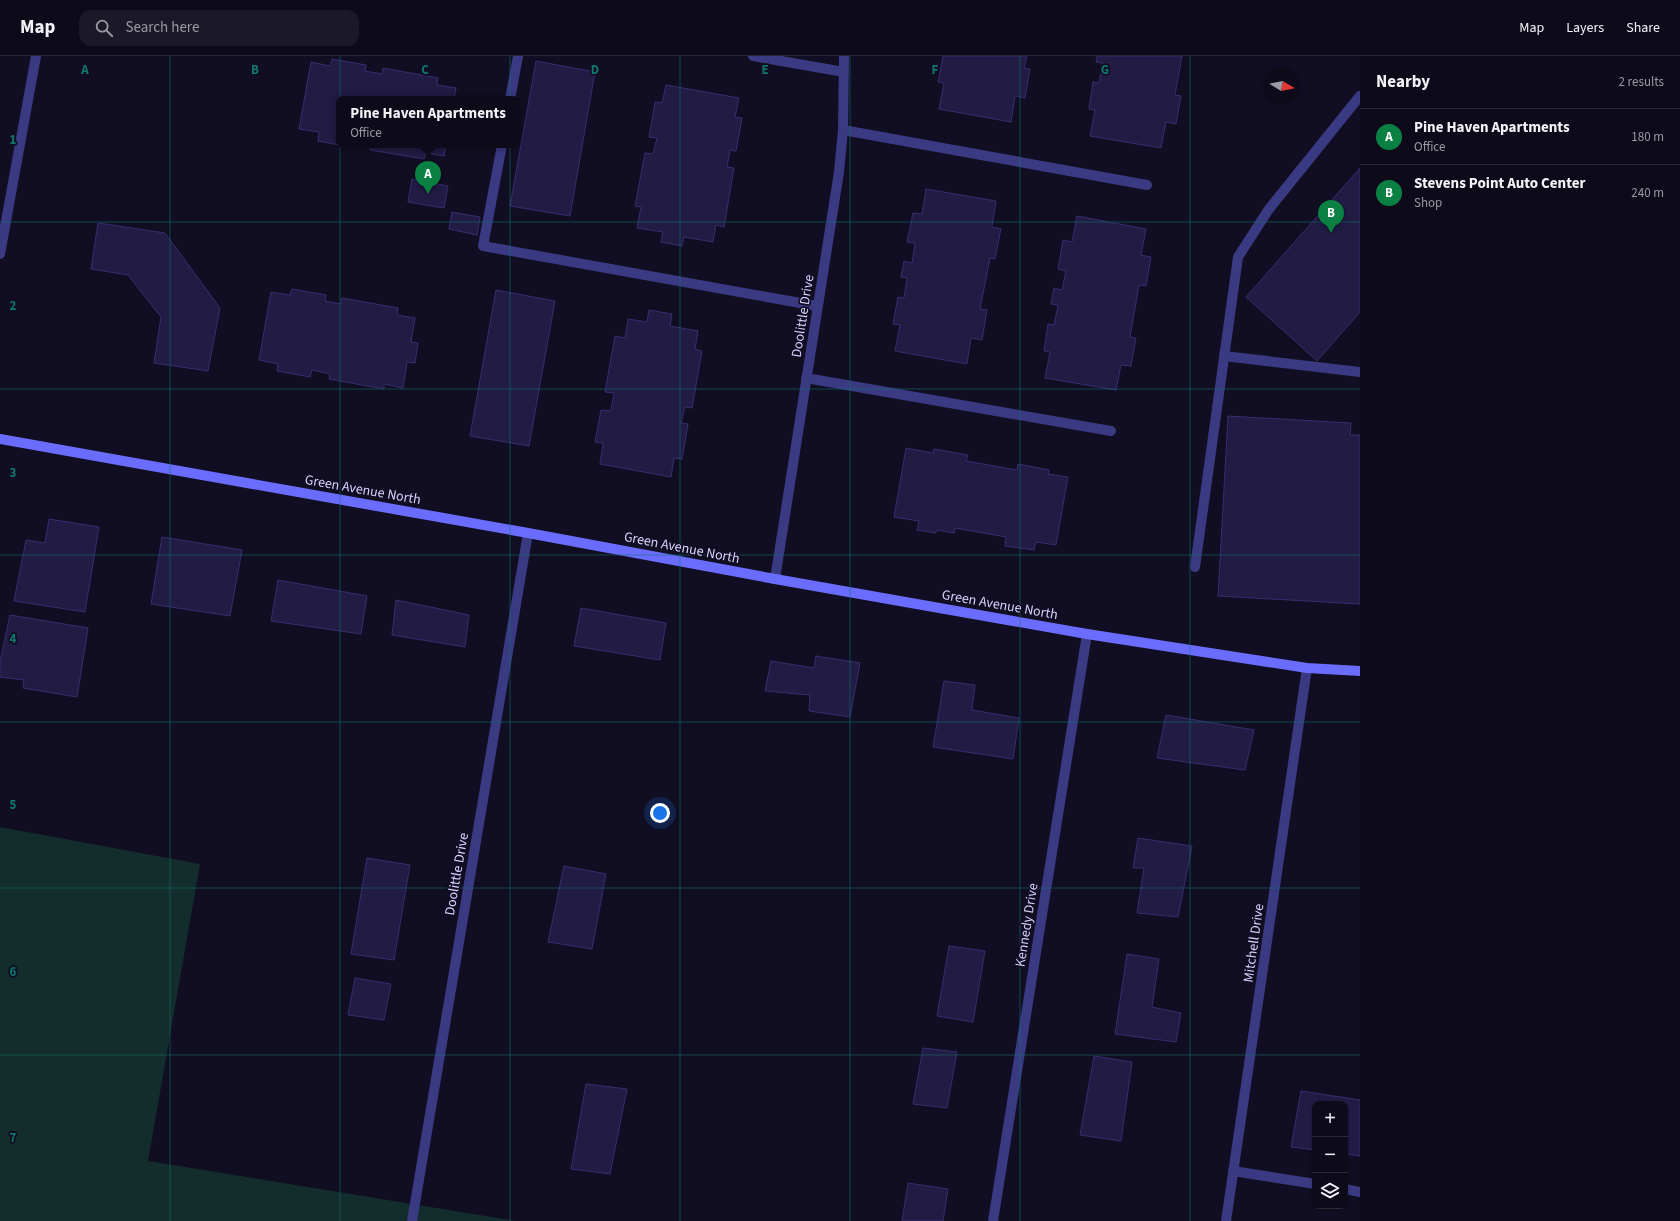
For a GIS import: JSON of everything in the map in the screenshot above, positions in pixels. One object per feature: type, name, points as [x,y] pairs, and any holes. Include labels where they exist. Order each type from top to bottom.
[{"type":"street","points":[[0,254],[36,56]]},
{"type":"street","points":[[511,96],[518,56]]},
{"type":"street","points":[[753,56],[844,72]]},
{"type":"street","name":"Doolittle Drive","points":[[775,579],[839,172],[843,130],[844,56]]},
{"type":"street","points":[[1196,567],[1238,257],[1269,209],[1360,96]]},
{"type":"street","points":[[843,130],[1147,185]]},
{"type":"street","points":[[501,148],[484,246],[817,306]]},
{"type":"street","points":[[1224,356],[1360,372]]},
{"type":"street","points":[[806,378],[1111,431]]},
{"type":"street","name":"Green Avenue North","points":[[0,439],[1087,634],[1307,668],[1360,671]]},
{"type":"street","name":"Doolittle Drive","points":[[412,1221],[528,533]]},
{"type":"street","name":"Kennedy Drive","points":[[993,1221],[1087,634]]},
{"type":"street","name":"Mitchell Drive","points":[[1226,1221],[1307,668]]},
{"type":"street","points":[[1234,1171],[1312,1184]]},
{"type":"street","points":[[1348,1190],[1360,1192]]},
{"type":"green space","points":[[0,827],[200,864],[148,1161],[516,1221],[0,1221]]},
{"type":"building","points":[[943,56],[1027,56],[1024,68],[1030,69],[1025,98],[1015,96],[1011,122],[939,109],[944,83],[938,82]]},
{"type":"building","points":[[1097,56],[1182,56],[1175,95],[1181,96],[1176,124],[1166,122],[1161,148],[1090,136],[1095,110],[1089,109],[1093,82],[1099,83],[1103,63],[1096,62]]},
{"type":"building","points":[[332,59],[366,65],[365,71],[382,74],[383,68],[438,78],[437,85],[456,88],[455,96],[336,96],[336,144],[318,141],[319,132],[299,129],[311,62],[330,66]]},
{"type":"building","points":[[536,61],[595,72],[570,216],[510,206]]},
{"type":"building","points":[[666,85],[739,98],[735,117],[742,118],[736,151],[730,150],[727,167],[734,168],[724,227],[716,225],[713,242],[684,237],[682,246],[661,242],[663,232],[637,228],[641,207],[635,206],[645,153],[653,154],[657,138],[649,137],[655,102],[662,103]]},
{"type":"building","points":[[370,148],[445,148],[444,156],[426,153],[424,159],[370,150]]},
{"type":"building","points":[[1360,168],[1360,312],[1317,361],[1246,297]]},
{"type":"building","points":[[412,179],[448,186],[444,208],[408,202]]},
{"type":"building","points":[[926,189],[996,201],[992,227],[1001,229],[995,259],[990,258],[980,309],[987,310],[982,340],[971,338],[967,364],[895,351],[900,325],[893,324],[898,297],[904,298],[907,278],[901,277],[904,261],[912,263],[915,243],[907,242],[913,213],[922,214]]},
{"type":"building","points":[[452,212],[480,217],[477,235],[449,229]]},
{"type":"building","points":[[1077,216],[1146,229],[1141,255],[1151,257],[1146,286],[1139,285],[1130,337],[1136,338],[1131,366],[1121,365],[1116,390],[1045,378],[1050,352],[1044,351],[1048,324],[1054,325],[1058,305],[1051,304],[1054,288],[1062,290],[1066,271],[1058,269],[1063,240],[1072,242]]},
{"type":"building","points":[[98,223],[165,233],[220,308],[208,371],[154,363],[161,317],[128,275],[91,269]]},
{"type":"building","points":[[292,289],[326,295],[325,301],[341,304],[342,298],[398,308],[397,315],[415,318],[411,342],[418,343],[415,363],[407,362],[403,388],[384,384],[384,389],[329,379],[330,374],[312,370],[310,377],[277,371],[278,364],[259,360],[271,292],[290,295]]},
{"type":"building","points":[[496,290],[555,301],[529,446],[470,436]]},
{"type":"building","points":[[649,310],[672,314],[670,326],[698,331],[695,349],[702,351],[692,408],[685,407],[681,423],[688,424],[682,459],[674,458],[671,477],[600,464],[603,443],[595,442],[601,410],[611,411],[614,393],[605,392],[615,336],[625,338],[628,319],[647,322]]},
{"type":"building","points":[[1228,416],[1351,423],[1350,435],[1360,435],[1360,604],[1218,596]]},
{"type":"building","points":[[906,448],[933,453],[934,449],[968,455],[966,461],[1017,470],[1018,464],[1049,470],[1048,474],[1068,477],[1056,545],[1036,542],[1034,550],[1005,546],[1006,537],[955,528],[954,533],[936,530],[936,533],[917,530],[919,521],[894,517]]},
{"type":"building","points":[[49,519],[99,527],[85,612],[14,601],[26,540],[45,543]]},
{"type":"building","points":[[162,537],[242,550],[230,616],[151,604]]},
{"type":"building","points":[[278,580],[367,596],[361,634],[271,621]]},
{"type":"building","points":[[396,600],[469,615],[465,647],[392,635]]},
{"type":"building","points":[[581,608],[666,623],[660,660],[574,646]]},
{"type":"building","points":[[10,615],[88,628],[77,697],[23,688],[24,680],[0,677],[0,662]]},
{"type":"building","points":[[816,656],[860,663],[850,717],[809,711],[810,695],[765,691],[771,661],[814,668]]},
{"type":"building","points":[[944,681],[975,685],[972,710],[1019,718],[1013,759],[933,747]]},
{"type":"building","points":[[1166,715],[1254,730],[1245,770],[1157,758]]},
{"type":"building","points":[[1138,838],[1192,846],[1178,917],[1137,913],[1144,868],[1133,868]]},
{"type":"building","points":[[367,858],[410,865],[394,960],[351,954]]},
{"type":"building","points":[[564,866],[606,874],[592,949],[548,942]]},
{"type":"building","points":[[949,946],[985,951],[973,1022],[937,1016]]},
{"type":"building","points":[[1127,954],[1159,959],[1152,1007],[1181,1013],[1176,1042],[1115,1034]]},
{"type":"building","points":[[355,978],[391,984],[384,1020],[348,1015]]},
{"type":"building","points":[[923,1048],[957,1052],[947,1108],[913,1104]]},
{"type":"building","points":[[1094,1056],[1132,1062],[1121,1141],[1080,1135]]},
{"type":"building","points":[[586,1084],[627,1089],[610,1174],[571,1169]]},
{"type":"building","points":[[1301,1091],[1360,1100],[1360,1156],[1348,1154],[1348,1101],[1312,1101],[1312,1150],[1291,1147]]},
{"type":"building","points":[[908,1183],[948,1189],[943,1221],[902,1221]]},
{"type":"place","name":"Pine Haven Apartments","points":[[428,194]]},
{"type":"place","name":"Stevens Point Auto Center","points":[[1331,233]]}]
